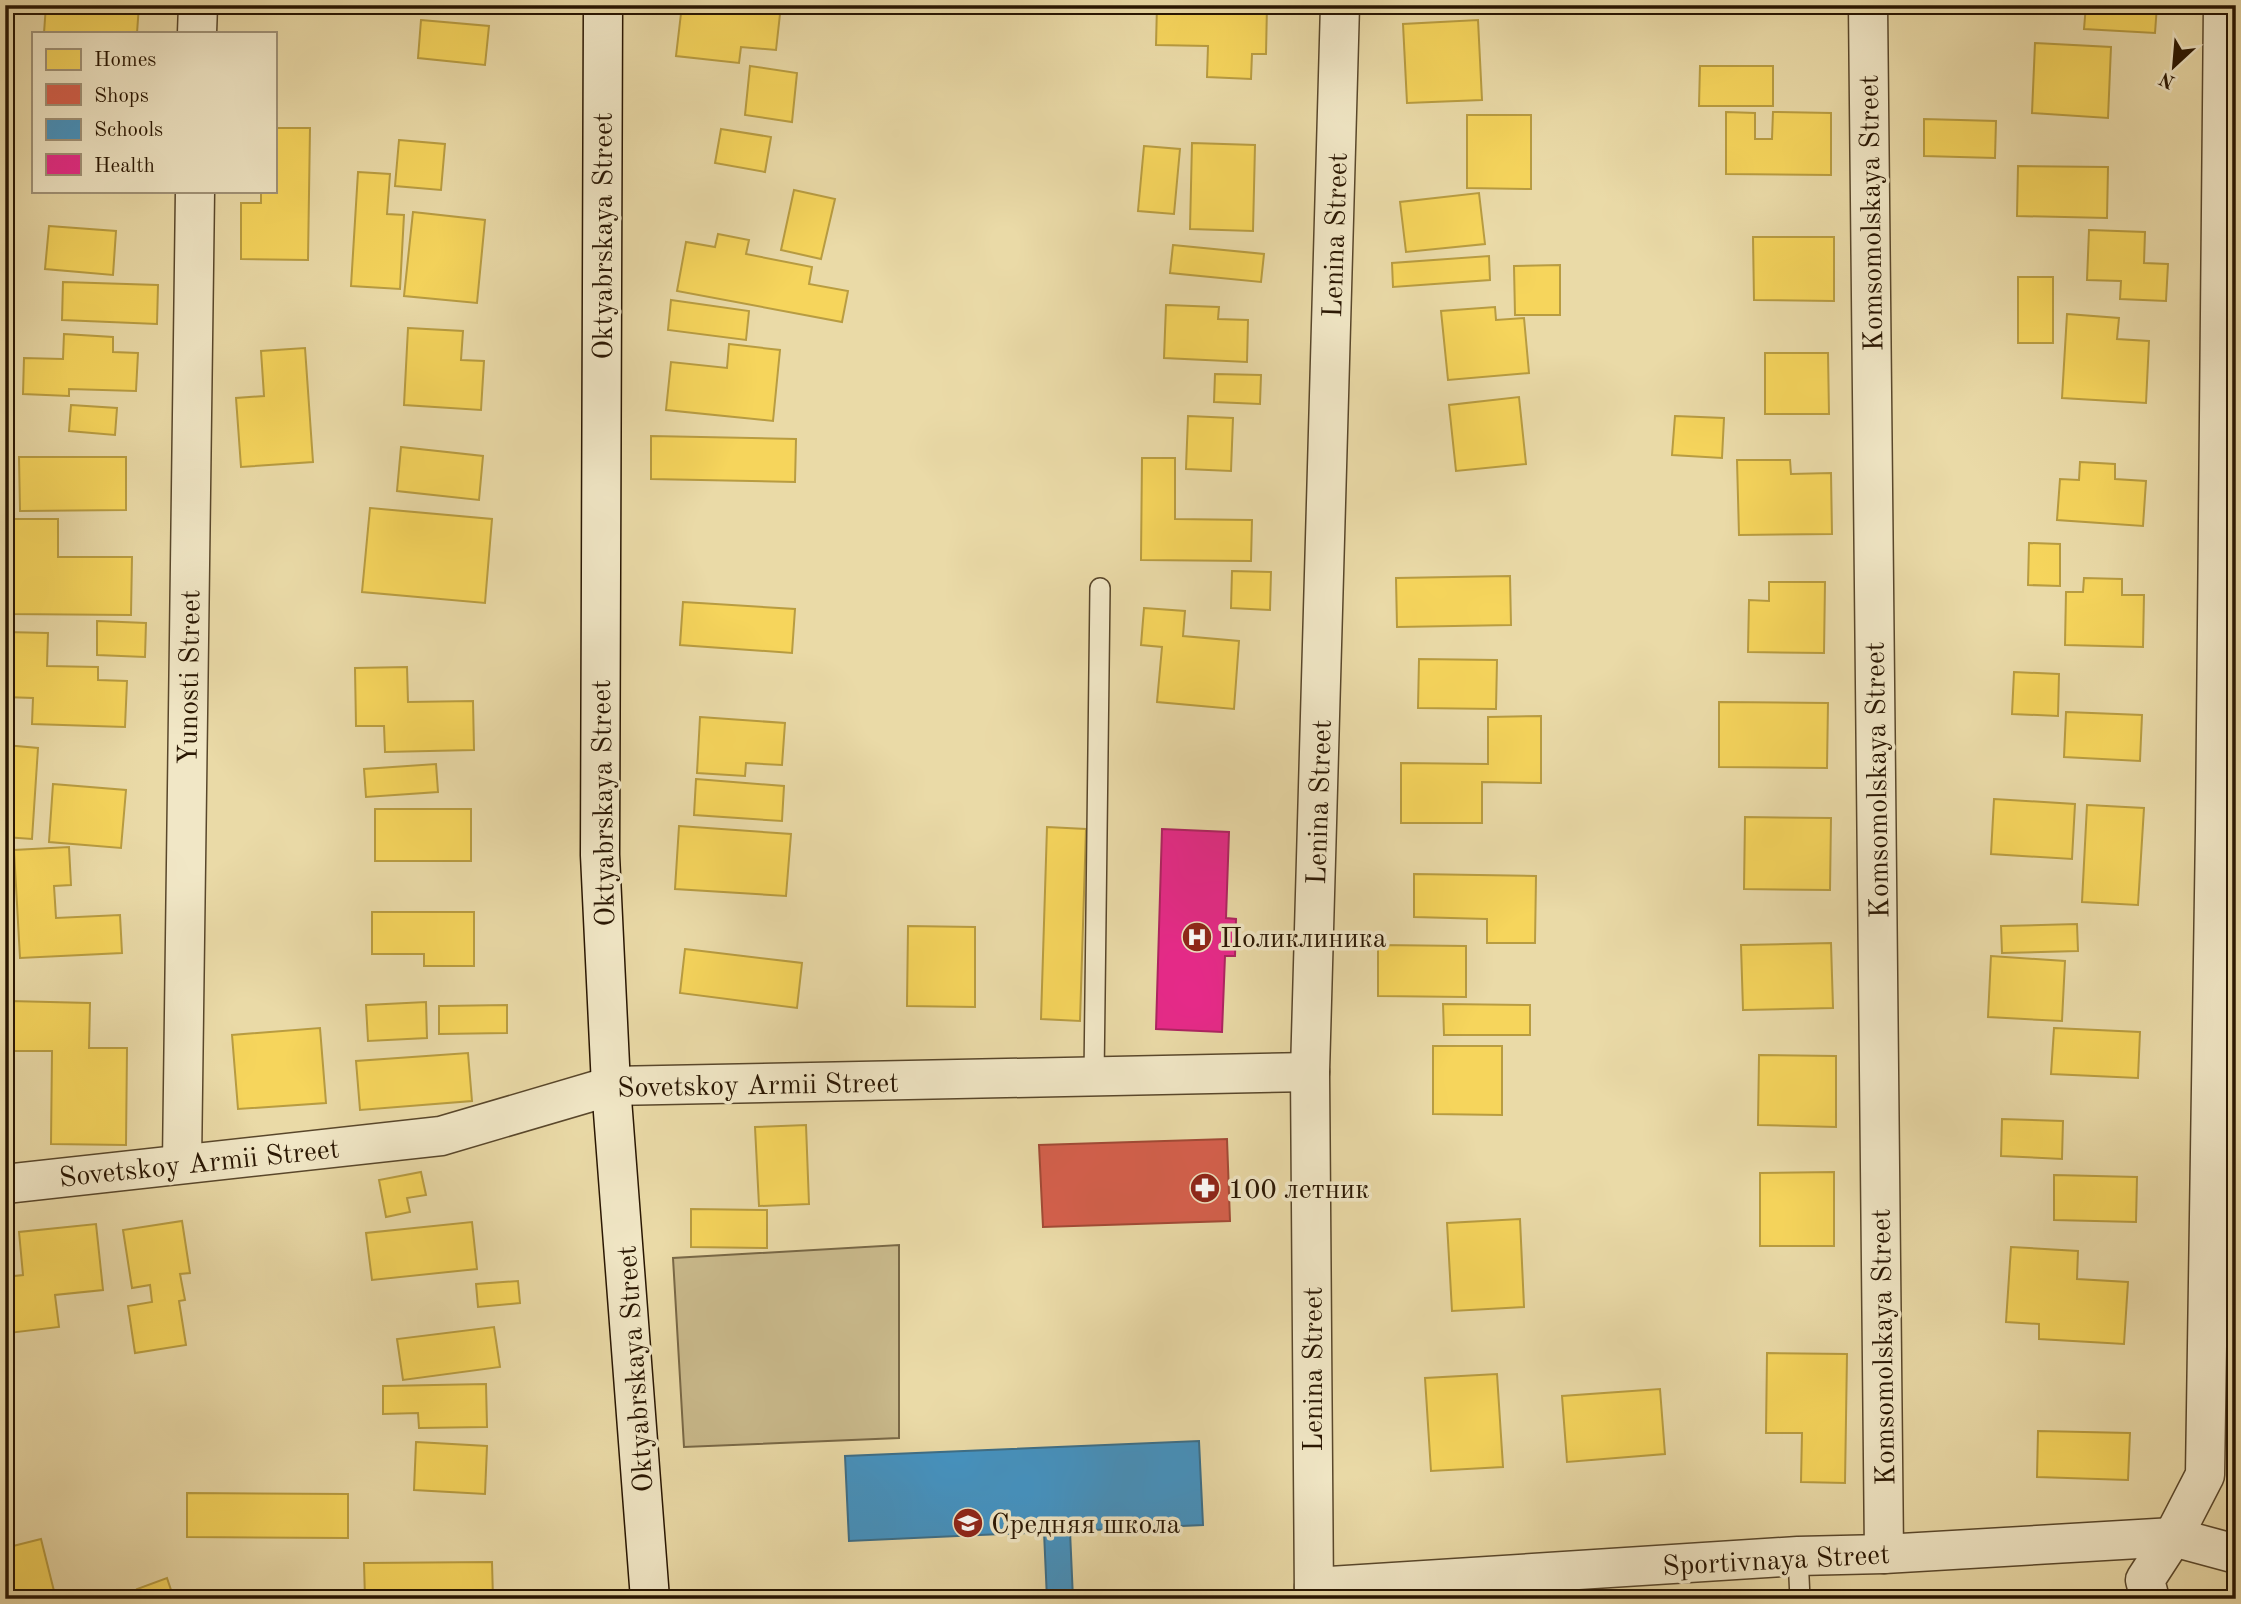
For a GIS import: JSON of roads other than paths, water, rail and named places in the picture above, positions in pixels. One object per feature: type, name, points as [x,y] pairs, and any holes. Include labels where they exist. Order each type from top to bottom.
[{"type":"street","points":[[197,32],[198,5]]},
{"type":"street","name":"Oktyabrskaya Street","points":[[603,5],[600,855],[611,1086],[650,1599]]},
{"type":"street","name":"Lenina Street","points":[[1314,1593],[1310,1072],[1340,5]]},
{"type":"street","name":"Komsomolskaya Street","points":[[1868,5],[1884,1554]]},
{"type":"street","points":[[2150,1599],[2145,1580],[2174,1537],[2205,1475],[2223,5]]},
{"type":"street","name":"Yunosti Street","points":[[182,1163],[195,192]]},
{"type":"street","name":"Sovetskoy Armii Street","points":[[5,1184],[441,1136],[611,1086],[1310,1072]]},
{"type":"street","name":"Sportivnaya Street","points":[[1314,1593],[1798,1556],[1884,1554],[2174,1537],[2236,1554]]},
{"type":"lane","points":[[1094,1078],[1100,588]]},
{"type":"lane","points":[[1798,1556],[1800,1599]]},
{"type":"place","name":"Поликлиника","points":[[1197,937]]},
{"type":"place","name":"100 летник","points":[[1205,1188]]},
{"type":"place","name":"Средняя школа","points":[[968,1523]]}]
